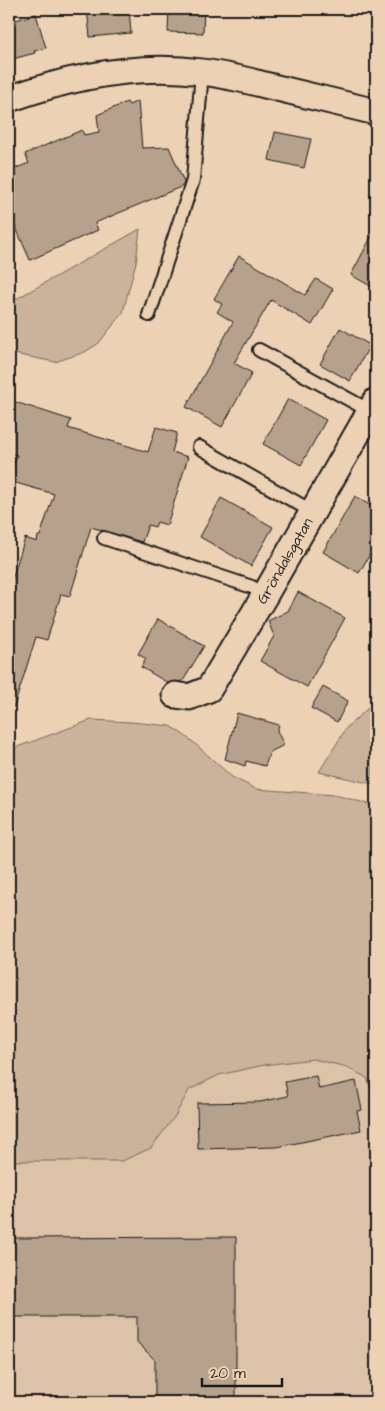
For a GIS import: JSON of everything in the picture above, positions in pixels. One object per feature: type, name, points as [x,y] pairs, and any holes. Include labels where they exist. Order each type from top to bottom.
[{"type":"street","points":[[9,99],[44,86],[129,70],[172,70],[202,72],[237,78],[376,112]]},
{"type":"street","name":"Gröndalsgatan","points":[[175,695],[189,697],[209,689],[266,595],[373,406]]},
{"type":"lane","points":[[148,315],[193,180],[202,72]]},
{"type":"lane","points":[[259,350],[373,406]]},
{"type":"lane","points":[[199,447],[313,512]]},
{"type":"lane","points":[[104,538],[252,587],[266,595]]},
{"type":"shaded area","points":[[140,229],[136,262],[123,312],[99,343],[85,352],[55,362],[9,353],[9,303]]},
{"type":"shaded area","points":[[376,701],[376,743],[373,745],[373,784],[319,772],[347,727]]},
{"type":"shaded area","points":[[91,720],[171,726],[192,741],[232,777],[256,789],[335,795],[376,806],[376,1103],[367,1078],[347,1067],[313,1059],[264,1065],[219,1075],[189,1090],[175,1116],[151,1148],[122,1161],[9,1161],[9,750]]},
{"type":"shaded area","points":[[313,1059],[347,1067],[367,1078],[376,1103],[376,1402],[9,1402],[9,1161],[122,1161],[175,1116],[189,1090],[219,1075],[264,1065]]},
{"type":"building","points":[[87,9],[129,9],[131,33],[90,37]]},
{"type":"building","points":[[169,9],[204,9],[203,33],[168,32]]},
{"type":"building","points":[[36,14],[46,48],[9,60],[9,22]]},
{"type":"building","points":[[138,101],[142,148],[169,147],[184,182],[183,186],[95,223],[98,230],[30,260],[9,212],[9,171],[29,163],[25,154],[82,130],[84,135],[99,132],[97,115],[127,102],[129,105]]},
{"type":"building","points":[[275,132],[311,139],[304,168],[269,160]]},
{"type":"building","points":[[376,228],[376,289],[351,275]]},
{"type":"building","points":[[239,256],[305,295],[316,279],[333,289],[312,325],[271,300],[234,363],[252,373],[222,427],[186,407],[233,322],[217,312],[222,304],[214,299]]},
{"type":"building","points":[[340,328],[370,345],[350,381],[320,364]]},
{"type":"building","points":[[288,399],[326,420],[301,465],[263,444]]},
{"type":"building","points":[[9,400],[71,420],[68,428],[148,452],[156,427],[177,433],[172,452],[188,457],[167,525],[157,522],[155,527],[148,525],[142,542],[91,527],[70,596],[61,594],[47,640],[36,637],[14,707],[9,706],[9,589],[25,538],[37,542],[54,494],[9,481],[17,455],[9,453]]},
{"type":"building","points":[[355,496],[376,509],[376,544],[359,573],[323,552]]},
{"type":"building","points":[[221,498],[273,527],[251,566],[200,537]]},
{"type":"building","points":[[298,592],[345,618],[307,687],[260,661],[274,636],[268,621],[288,611]]},
{"type":"building","points":[[158,619],[204,646],[183,681],[168,683],[141,667],[146,659],[138,654]]},
{"type":"building","points":[[323,687],[348,701],[337,722],[311,708]]},
{"type":"building","points":[[237,713],[279,725],[277,731],[284,745],[270,752],[265,766],[246,761],[245,766],[225,759]]},
{"type":"building","points":[[316,1076],[319,1089],[356,1081],[362,1110],[357,1111],[361,1130],[277,1147],[198,1149],[197,1103],[260,1102],[288,1096],[285,1082]]},
{"type":"building","points":[[236,1237],[236,1402],[155,1402],[155,1360],[137,1342],[137,1317],[9,1317],[9,1238]]}]
